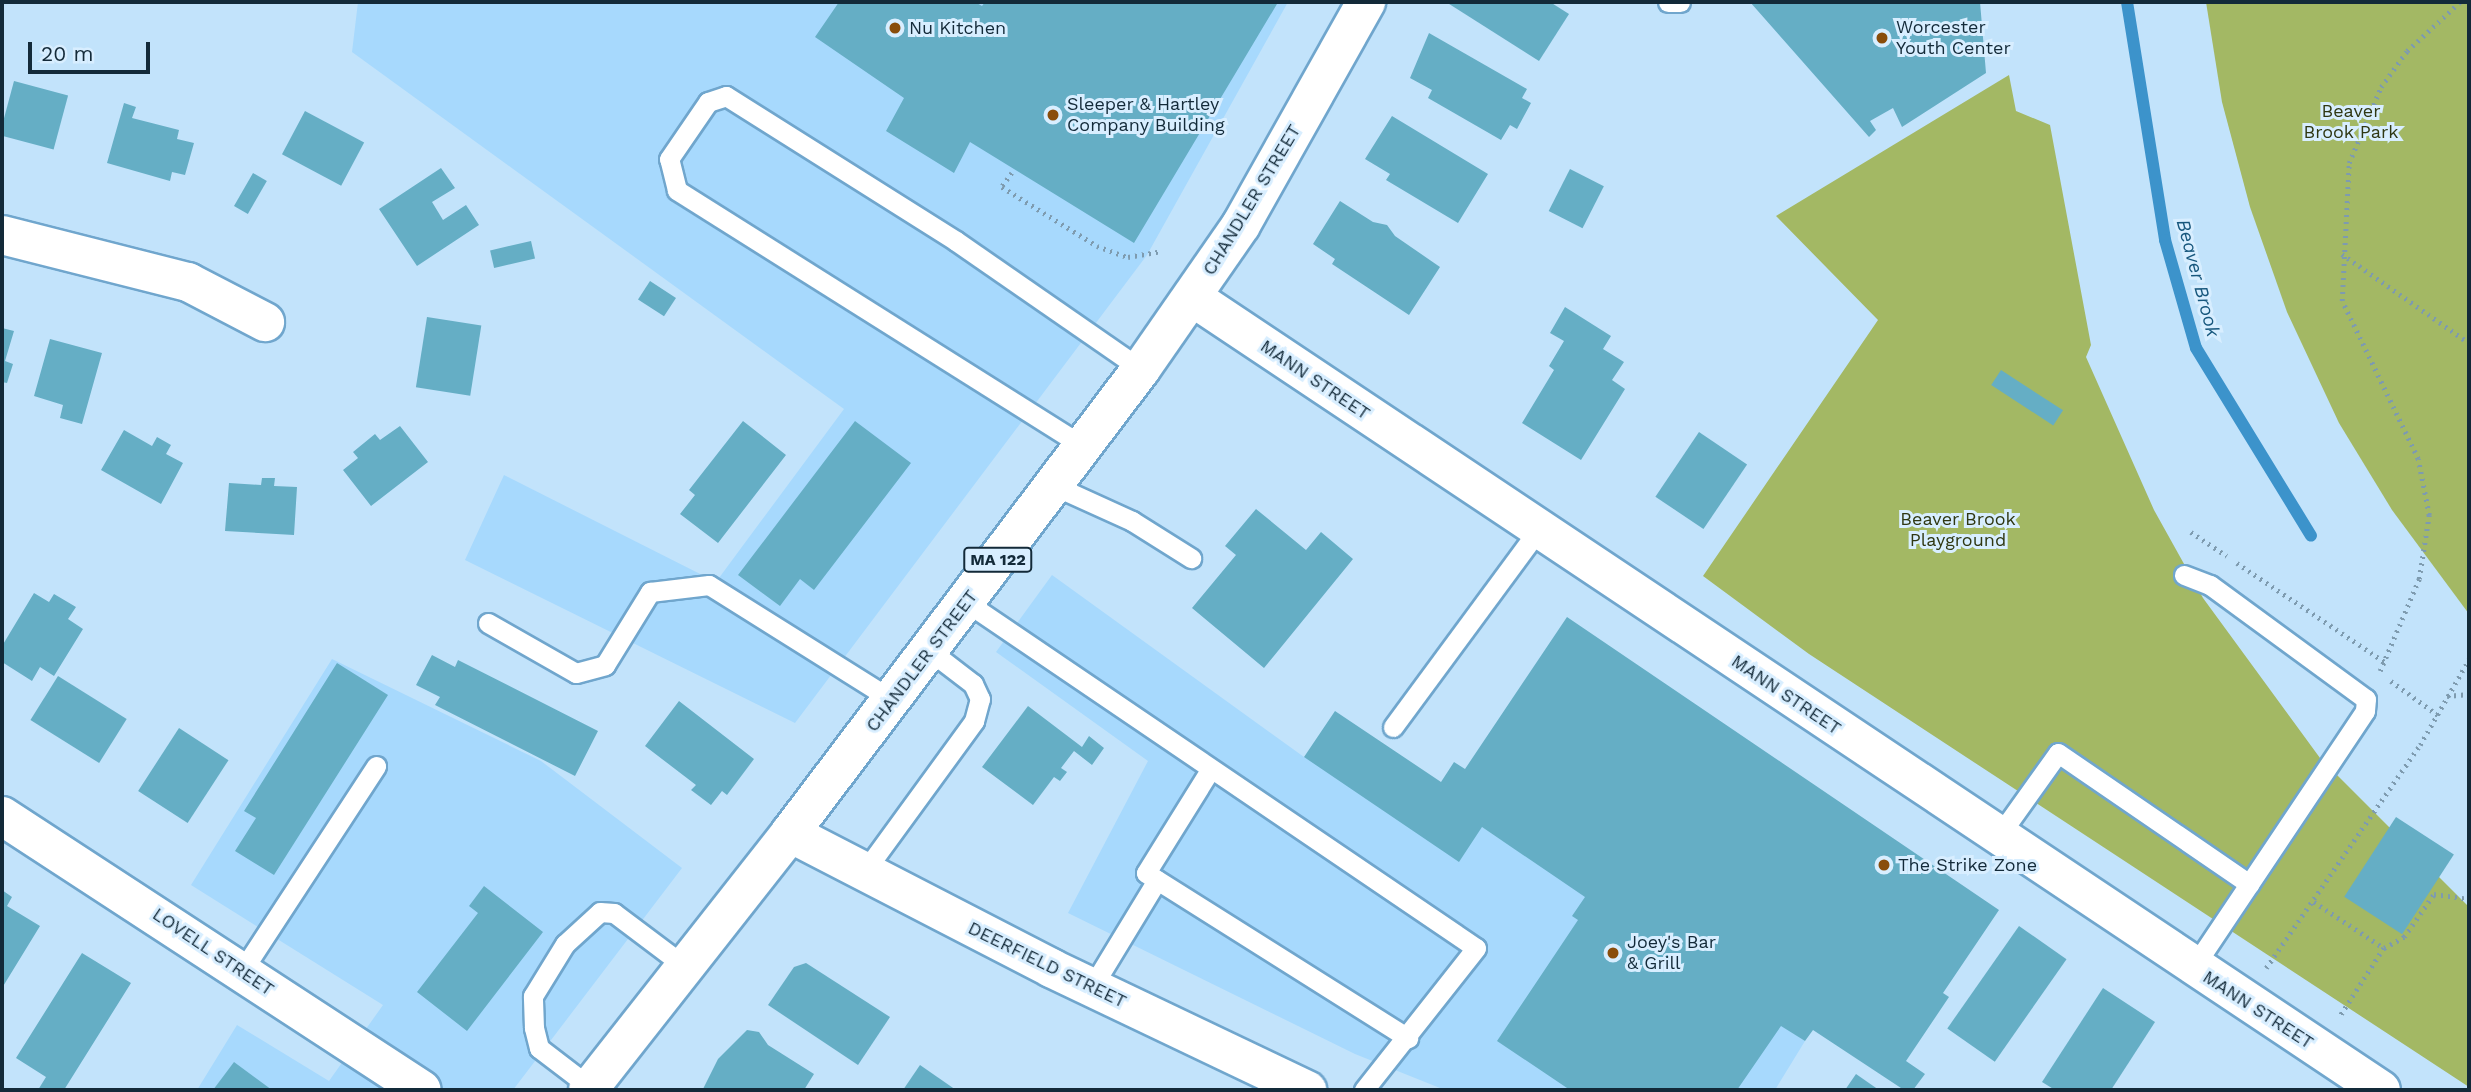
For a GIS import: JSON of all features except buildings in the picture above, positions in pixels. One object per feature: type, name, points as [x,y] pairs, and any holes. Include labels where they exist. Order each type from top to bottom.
[{"type":"street","name":"CHANDLER STREET","points":[[589,1089],[892,701],[1141,369],[1241,225],[1366,2]]},
{"type":"street","points":[[2,235],[188,282],[265,321]]},
{"type":"street","name":"MANN STREET","points":[[1192,297],[2193,968],[2381,1090]]},
{"type":"street","name":"LOVELL STREET","points":[[2,816],[422,1090]]},
{"type":"street","name":"DEERFIELD STREET","points":[[790,833],[1092,987],[1307,1090]]},
{"type":"lane","points":[[1668,2],[1680,2]]},
{"type":"lane","points":[[1083,446],[677,190],[669,159],[708,102],[726,96],[956,241],[1141,369]]},
{"type":"lane","points":[[1055,486],[1132,521],[1191,558]]},
{"type":"lane","points":[[1394,727],[1538,530]]},
{"type":"lane","points":[[2184,575],[2210,585],[2366,699],[2365,711],[2193,968]]},
{"type":"lane","points":[[488,623],[576,673],[605,664],[650,592],[709,585],[892,701]]},
{"type":"lane","points":[[966,602],[1476,948],[1408,1038],[1364,1090]]},
{"type":"lane","points":[[864,872],[974,721],[980,699],[973,684],[930,651]]},
{"type":"lane","points":[[1998,837],[2058,754],[2249,884]]},
{"type":"lane","points":[[242,971],[376,766]]},
{"type":"lane","points":[[1210,770],[1146,873],[1408,1038]]},
{"type":"lane","points":[[1092,987],[1157,880]]},
{"type":"lane","points":[[589,1089],[539,1048],[534,1028],[533,996],[565,944],[600,912],[614,913],[686,967]]},
{"type":"path","points":[[2438,715],[2379,672],[2419,579],[2429,515],[2418,459],[2342,301],[2342,254],[2349,163],[2362,125],[2407,51],[2460,2]]},
{"type":"path","points":[[1012,173],[1002,187],[1097,246],[1128,257],[1161,250]]},
{"type":"path","points":[[2342,254],[2469,343]]},
{"type":"path","points":[[2191,532],[2385,662]]},
{"type":"path","points":[[2268,967],[2438,715],[2446,696],[2469,659]]},
{"type":"path","points":[[2446,696],[2469,694]]},
{"type":"path","points":[[2340,1015],[2384,948],[2404,937],[2434,894],[2469,899]]},
{"type":"path","points":[[2314,902],[2384,948]]},
{"type":"shaded area","points":[[358,2],[1288,2],[1147,255],[795,723],[465,560],[504,475],[716,582],[844,409],[352,52]]},
{"type":"shaded area","points":[[1052,575],[1304,757],[1482,827],[1805,1041],[1775,1090],[1445,1090],[1355,1054],[1068,913],[1148,761],[996,652]]},
{"type":"shaded area","points":[[332,659],[541,761],[682,868],[513,1090],[197,1090],[237,1025],[329,1081],[383,1005],[191,885]]},
{"type":"green space","name":"Beaver Brook Park","points":[[2206,2],[2469,2],[2469,614],[2392,510],[2339,423],[2287,312],[2250,207],[2222,102]]},
{"type":"green space","name":"Beaver Brook Playground","points":[[2009,75],[2016,111],[2050,125],[2091,345],[2086,357],[2154,510],[2203,598],[2320,758],[2469,907],[2469,1087],[1809,654],[1703,576],[1878,320],[1776,216]]},
{"type":"waterway","name":"Beaver Brook","points":[[2127,2],[2165,240],[2196,348],[2311,536]]},
{"type":"place","name":"Nu Kitchen","points":[[895,28]]},
{"type":"place","name":"Worcester Youth Center","points":[[1882,38]]},
{"type":"place","name":"Sleeper & Hartley Company Building","points":[[1053,115]]},
{"type":"place","name":"The Strike Zone","points":[[1884,865]]},
{"type":"place","name":"Joey's Bar & Grill","points":[[1613,953]]}]
